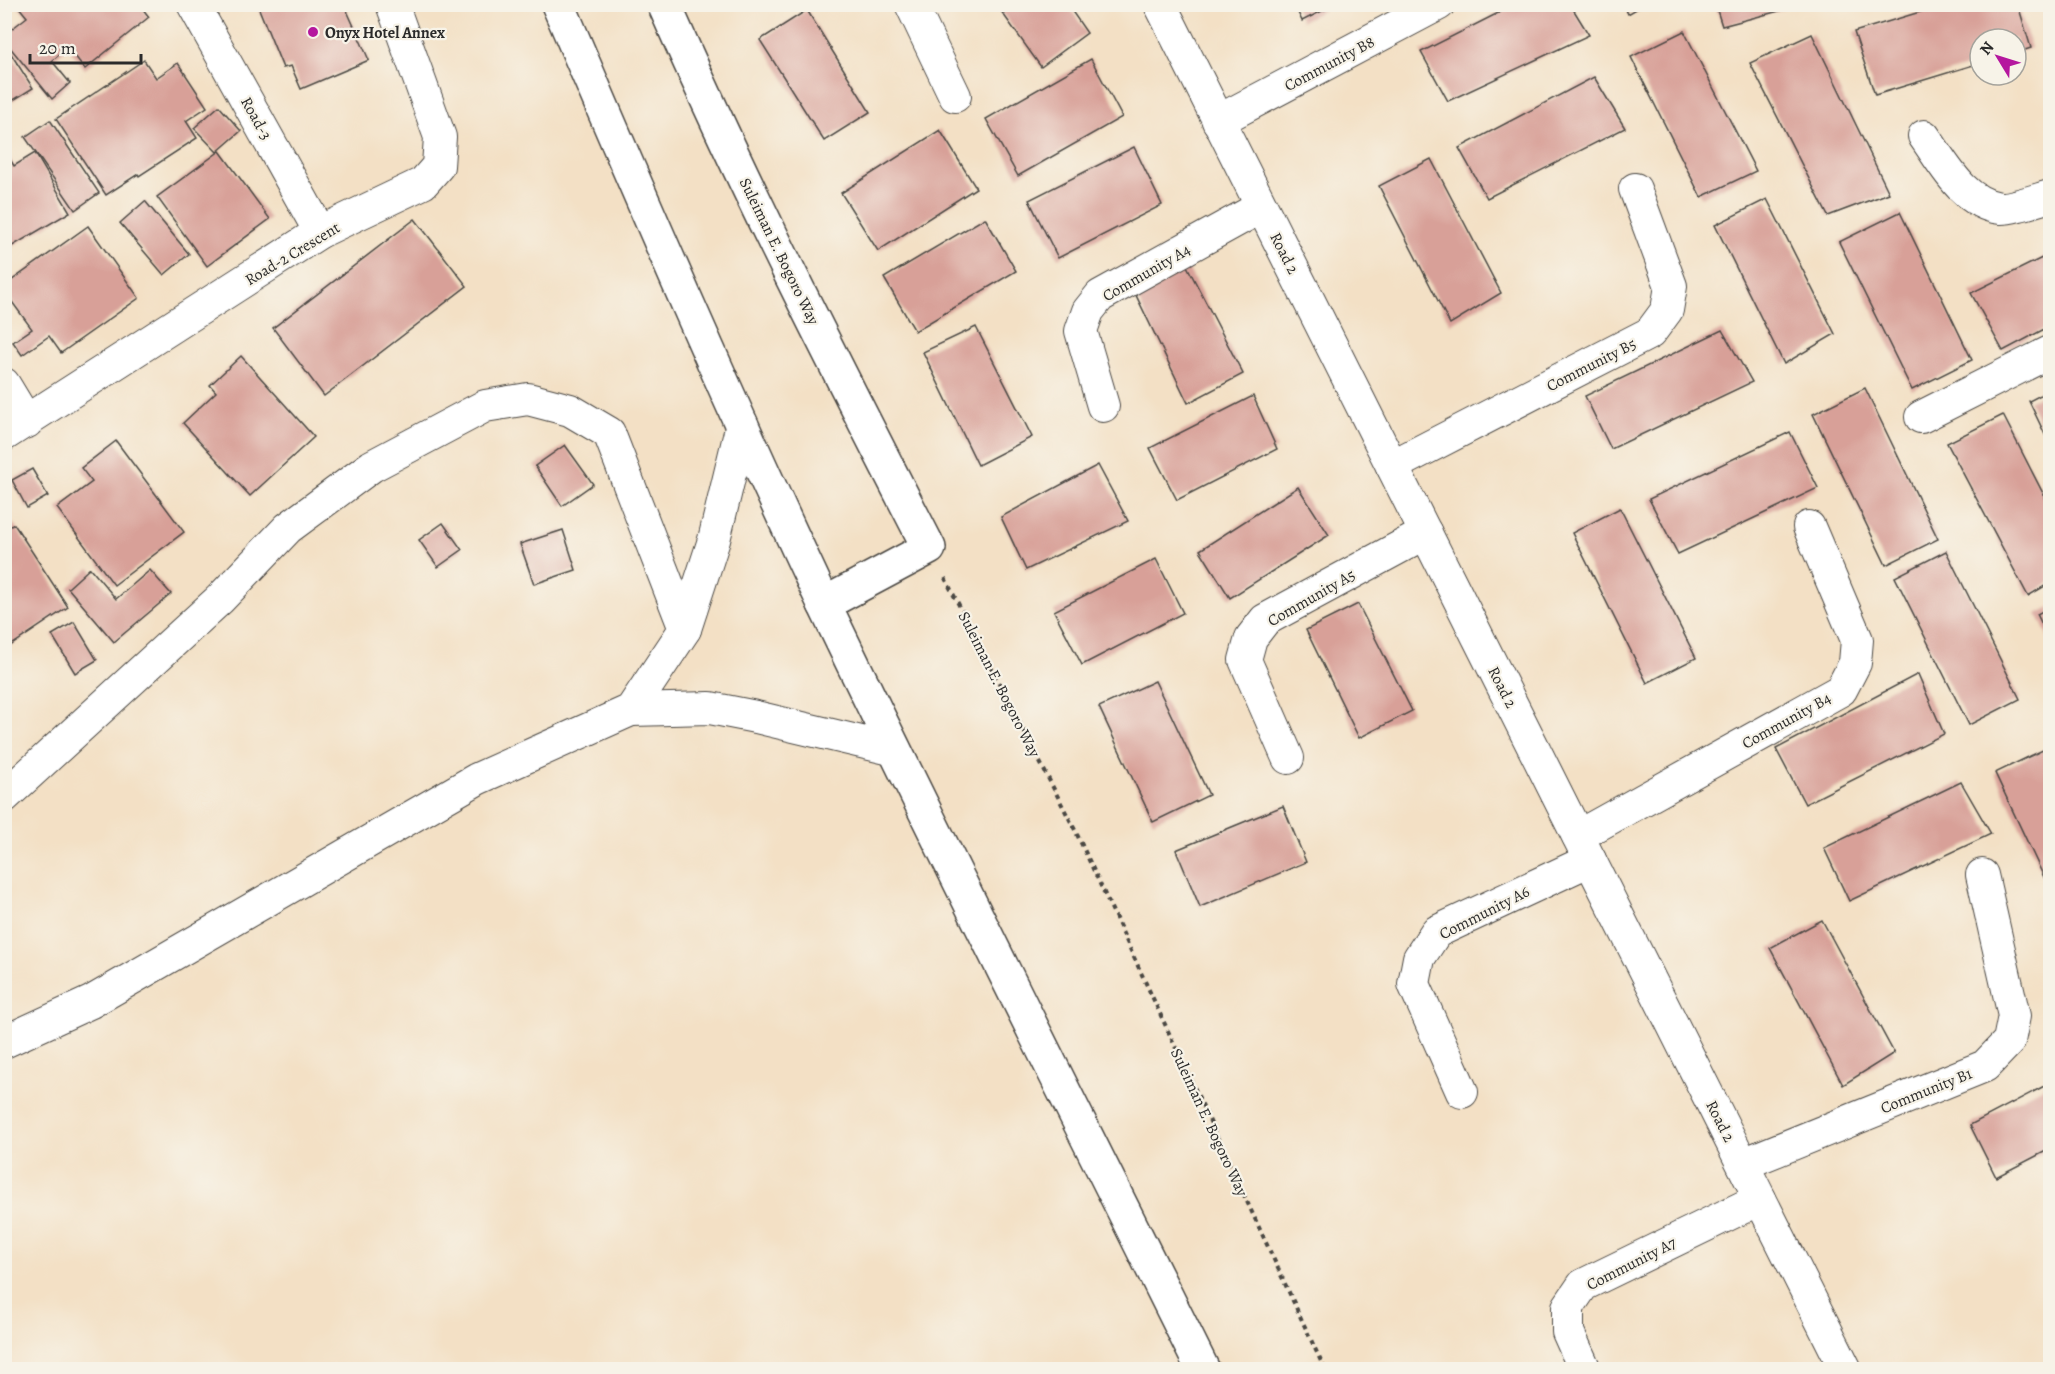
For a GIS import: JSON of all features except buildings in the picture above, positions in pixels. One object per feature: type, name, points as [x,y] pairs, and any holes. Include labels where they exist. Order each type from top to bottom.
[{"type":"main road","points":[[558,4],[662,247],[824,604],[1203,1370]]},
{"type":"main road","name":"Suleiman E. Bogoro Way","points":[[664,4],[702,91],[762,215],[929,548]]},
{"type":"main road","points":[[824,604],[929,548]]},
{"type":"street","name":"Road-3","points":[[193,4],[320,232]]},
{"type":"street","name":"Road-2 Crescent","points":[[16,429],[320,232],[423,183],[438,165],[440,137],[392,4]]},
{"type":"street","points":[[911,4],[955,96]]},
{"type":"street","name":"Road 2","points":[[1160,4],[1846,1370]]},
{"type":"street","name":"Community B8","points":[[1218,121],[1439,4]]},
{"type":"street","points":[[1924,136],[1963,190],[1981,201],[2002,208],[2050,196]]},
{"type":"street","name":"Community B5","points":[[1392,466],[1650,333],[1667,310],[1671,286],[1635,189]]},
{"type":"street","name":"Community A4","points":[[1103,406],[1081,331],[1088,311],[1100,296],[1261,207]]},
{"type":"street","points":[[1921,417],[2050,352]]},
{"type":"street","points":[[4,384],[16,429]]},
{"type":"street","points":[[4,797],[220,599],[288,528],[372,466],[485,406],[528,399],[570,410],[609,433],[685,628]]},
{"type":"street","points":[[631,710],[685,628],[714,540],[742,424]]},
{"type":"street","name":"Community B4","points":[[1584,848],[1841,690],[1855,663],[1857,640],[1809,527]]},
{"type":"street","name":"Community A5","points":[[1288,758],[1245,660],[1251,638],[1265,620],[1426,533]]},
{"type":"street","points":[[4,1042],[91,1002],[477,779],[631,710],[710,708],[895,750]]},
{"type":"street","name":"Community A6","points":[[1462,1092],[1414,984],[1419,958],[1436,932],[1584,848]]},
{"type":"street","name":"Community B1","points":[[1743,1164],[1985,1066],[2009,1041],[2014,1016],[1982,875]]},
{"type":"street","name":"Community A7","points":[[1585,1370],[1568,1332],[1568,1307],[1583,1285],[1761,1199]]},
{"type":"path","name":"Suleiman E. Bogoro Way","points":[[929,548],[1075,830],[1324,1370]]},
{"type":"place","name":"Onyx Hotel Annex","points":[[313,32]]}]
